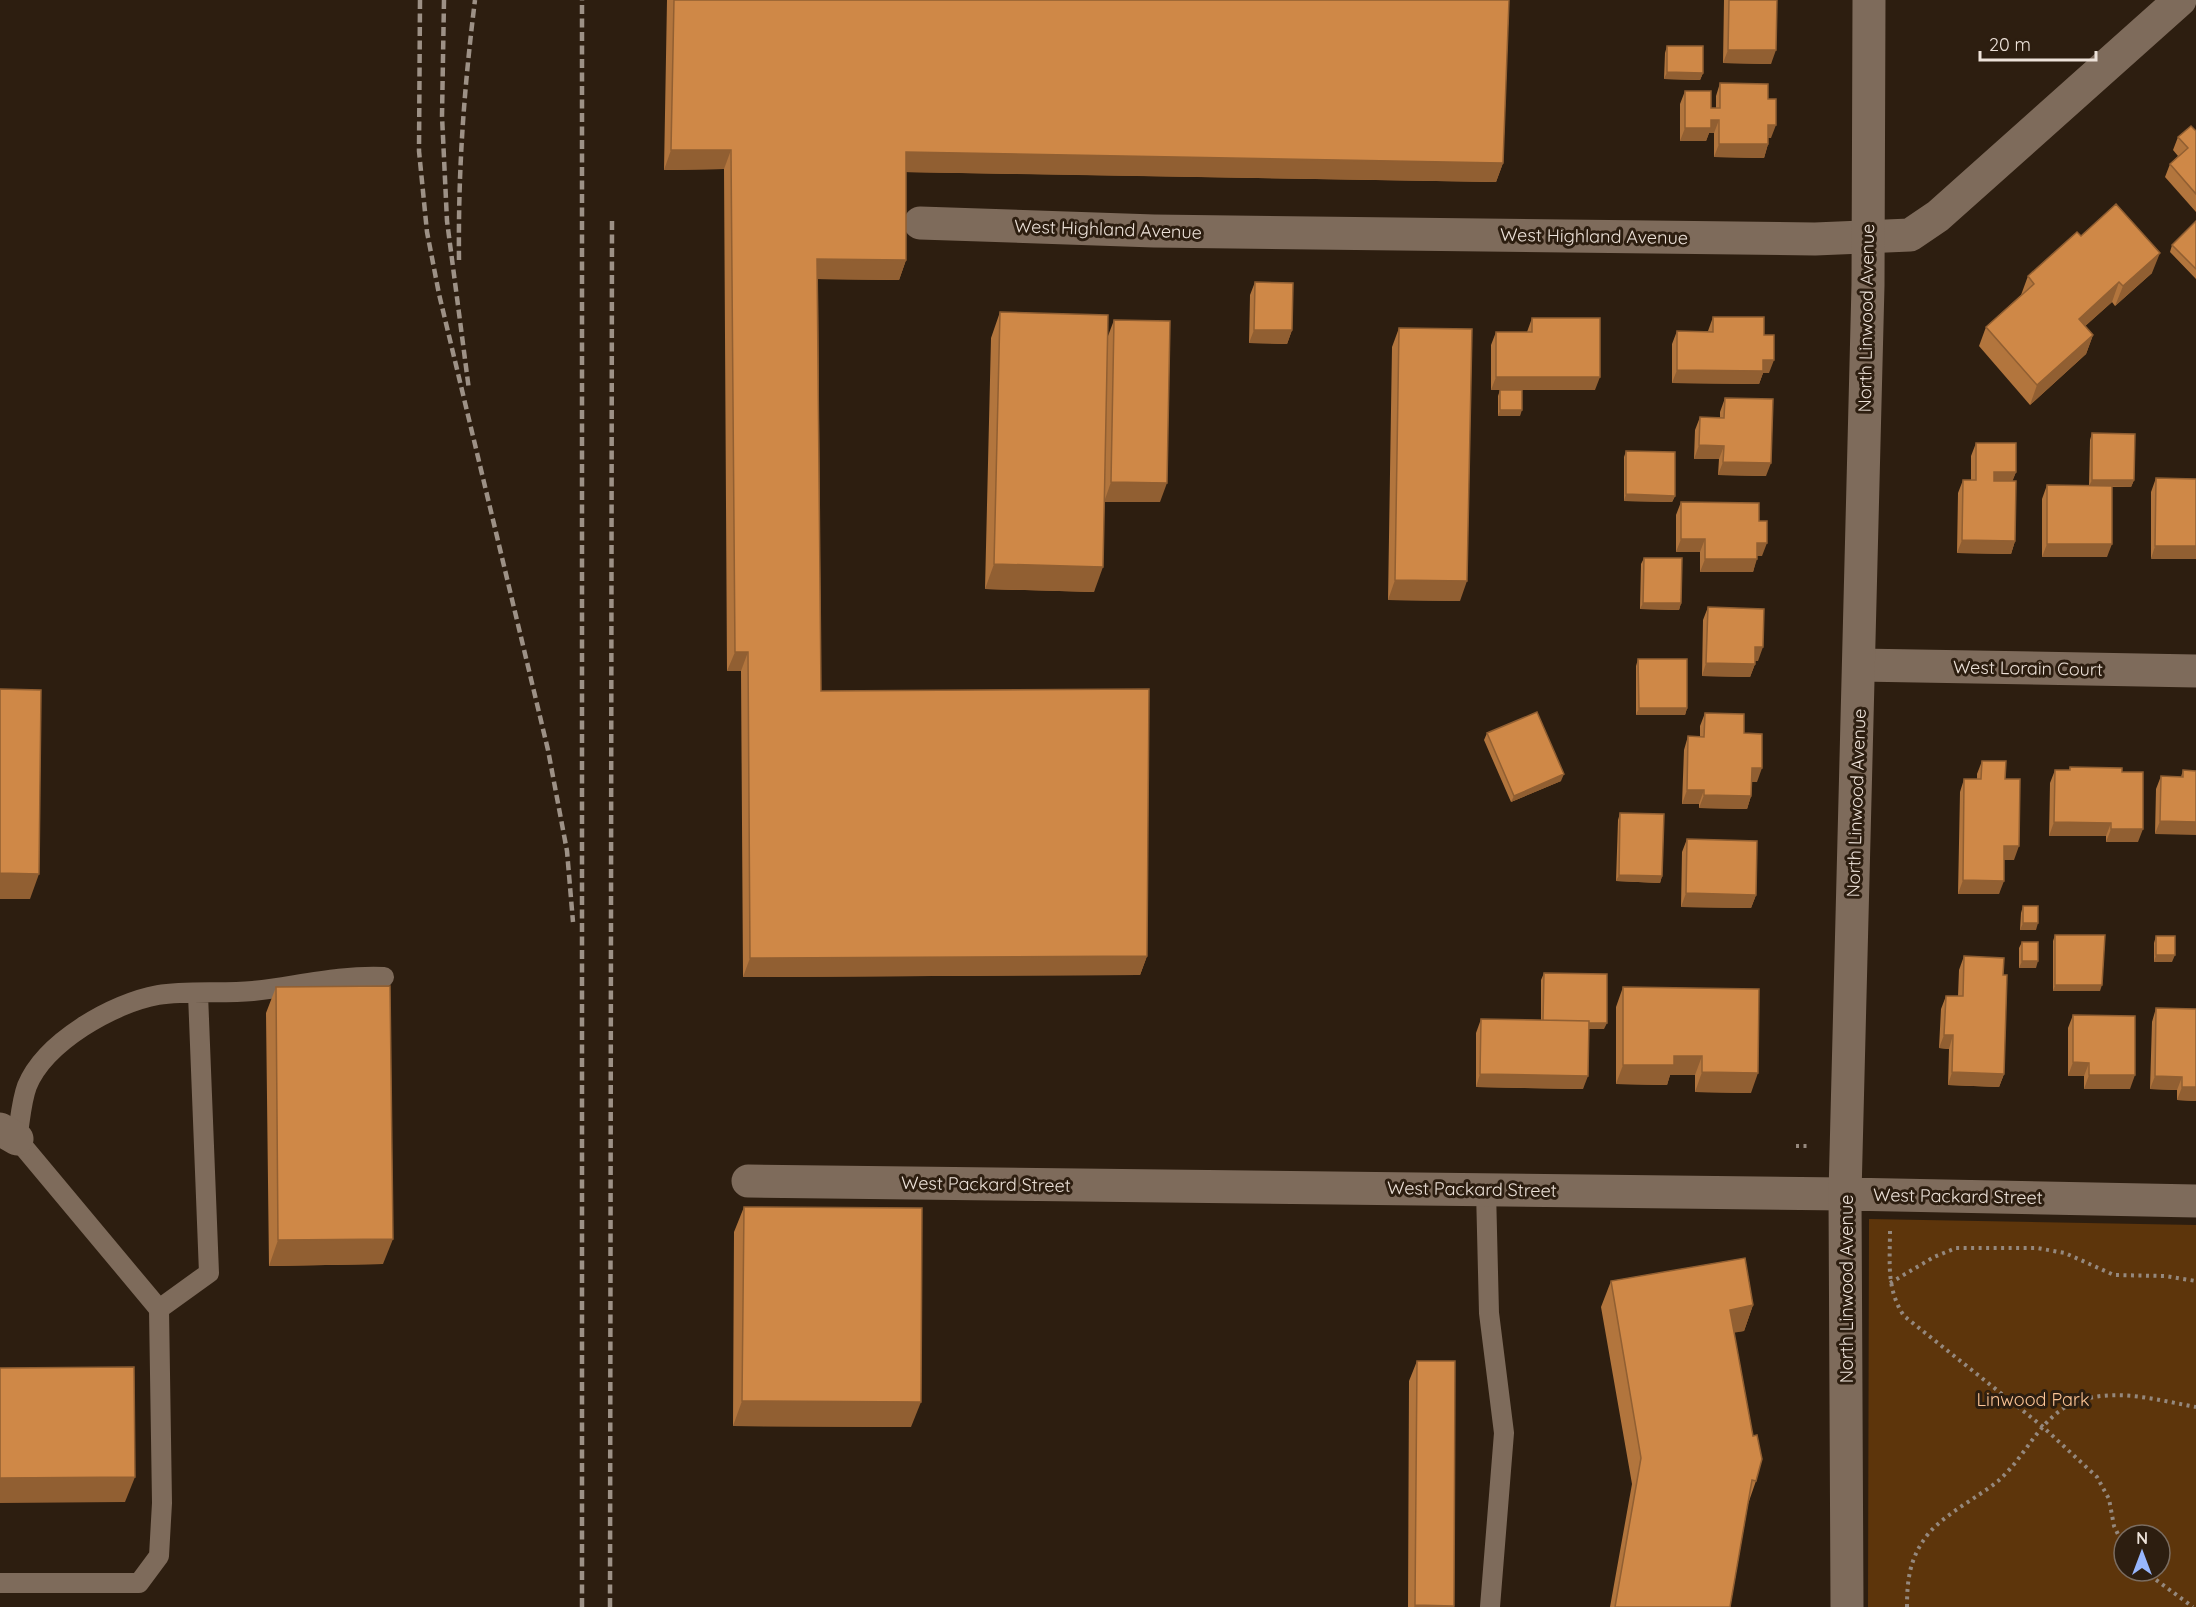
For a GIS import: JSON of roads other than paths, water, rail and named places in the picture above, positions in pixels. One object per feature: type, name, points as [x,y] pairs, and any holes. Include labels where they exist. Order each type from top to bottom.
[{"type":"street","name":"North Linwood Avenue","points":[[1846,1607],[1845,1194],[1868,239],[1869,0]]},
{"type":"street","name":"West Highland Avenue","points":[[920,223],[1154,231],[1868,239],[1910,236],[1938,216],[2180,0]]},
{"type":"street","name":"West Lorain Court","points":[[1859,665],[2196,671]]},
{"type":"street","name":"West Packard Street","points":[[748,1181],[1845,1194],[2196,1201]]},
{"type":"lane","points":[[0,1582],[139,1583],[159,1556],[162,1503],[159,1309],[9,1134],[27,1085],[51,1050],[105,1012],[157,995],[298,986],[356,975],[384,977]]},
{"type":"lane","points":[[159,1309],[209,1273],[198,994]]},
{"type":"lane","points":[[1486,1190],[1490,1313],[1504,1433],[1490,1607]]},
{"type":"railway","points":[[420,0],[419,151],[427,232],[439,294],[548,750],[567,851],[573,922]]},
{"type":"railway","points":[[444,0],[442,116],[447,221],[469,390]]},
{"type":"railway","points":[[459,260],[462,130],[475,0]]},
{"type":"railway","points":[[582,0],[582,1607]]},
{"type":"railway","points":[[610,1607],[612,219]]},
{"type":"park label","name":"Linwood Park","points":[[2033,1399]]}]
